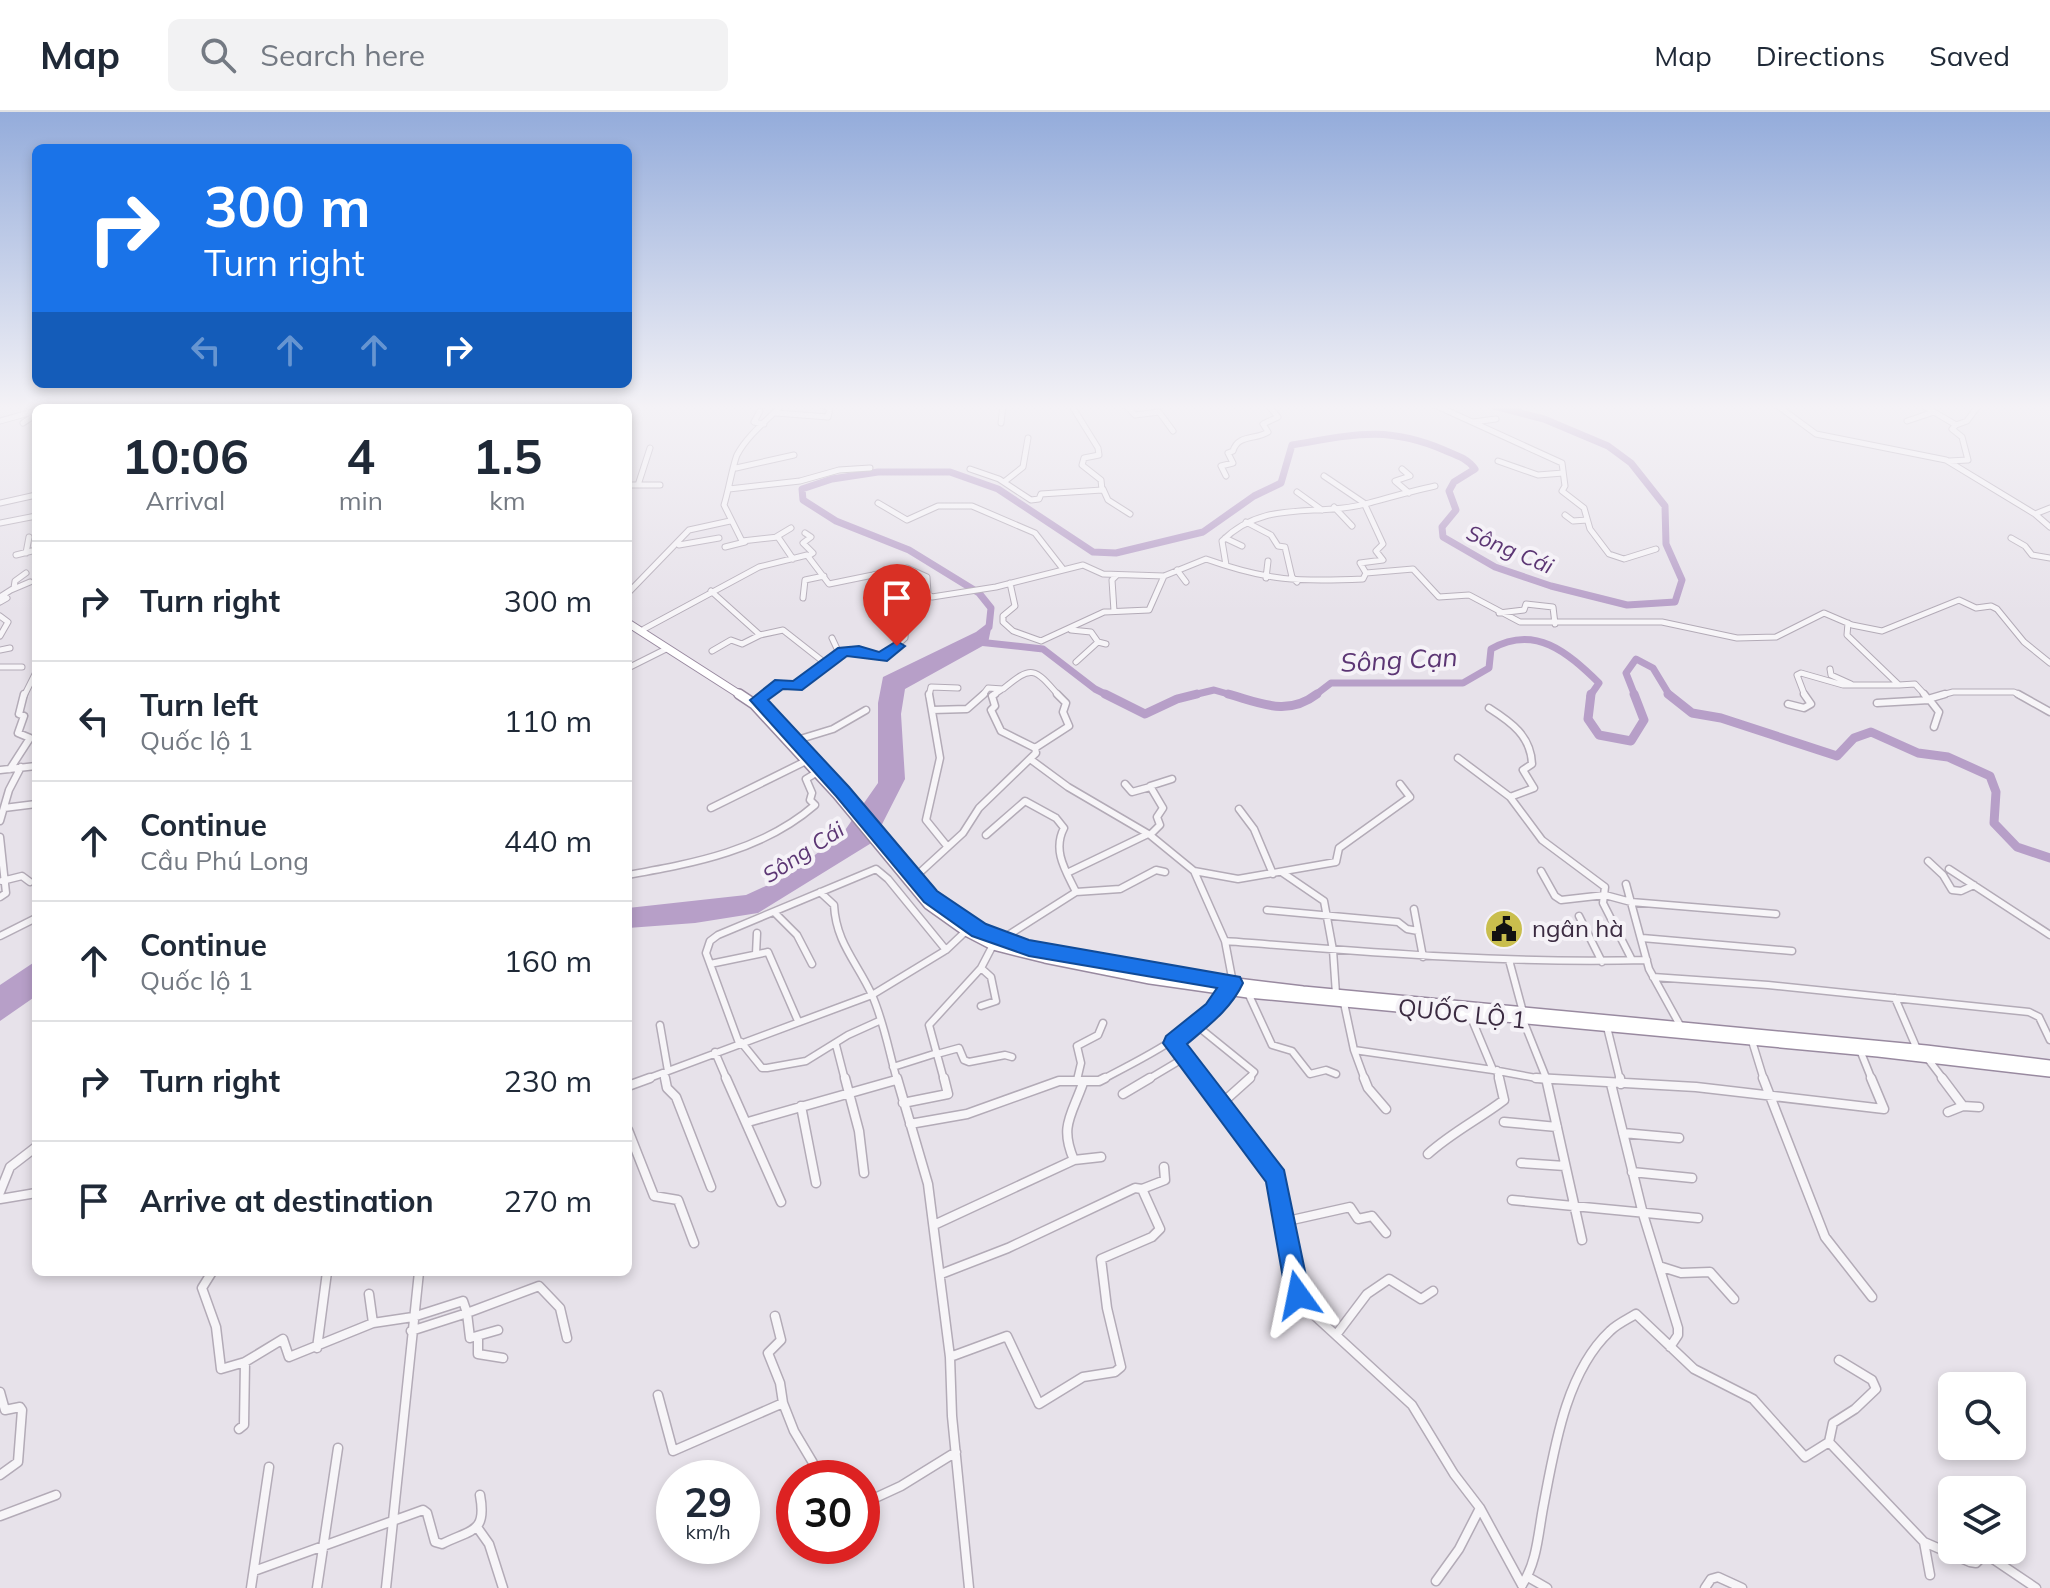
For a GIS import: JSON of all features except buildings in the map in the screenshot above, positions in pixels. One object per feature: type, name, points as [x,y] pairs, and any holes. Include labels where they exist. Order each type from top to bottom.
[{"type":"highway","points":[[632,623],[758,700],[797,740],[909,876]]},
{"type":"highway","points":[[632,624],[754,704],[816,773],[840,793]]},
{"type":"highway","name":"QUỐC LỘ 1","points":[[909,876],[930,905],[966,931],[997,942],[1150,979],[1336,994],[1523,1016],[1917,1049],[2050,1065]]},
{"type":"highway","name":"QUỐC LỘ 1","points":[[909,876],[950,912],[997,942]]},
{"type":"highway","name":"QUỐC LỘ 1","points":[[1231,987],[1248,993],[1344,1003],[1470,1015],[1523,1016]]},
{"type":"highway","name":"QUỐC LỘ 1","points":[[1559,1019],[1607,1027],[1860,1050],[2050,1072]]},
{"type":"street","points":[[638,485],[641,475]]},
{"type":"street","points":[[734,475],[724,505],[738,537],[745,542]]},
{"type":"street","points":[[729,489],[800,481],[822,475]]},
{"type":"street","points":[[985,475],[1004,482],[1031,500],[1039,499],[1041,494],[1089,493],[1103,489]]},
{"type":"street","points":[[1004,482],[1016,475]]},
{"type":"street","points":[[1095,475],[1101,480],[1107,499],[1130,514]]},
{"type":"street","points":[[1409,475],[1392,480],[1409,493]]},
{"type":"street","points":[[1563,475],[1565,486],[1562,491],[1578,501],[1586,511],[1587,520],[1603,553],[1611,558],[1644,554],[1656,549]]},
{"type":"street","points":[[1972,475],[2035,514],[2050,527]]},
{"type":"street","points":[[1324,476],[1364,503],[1383,544],[1376,549],[1382,561],[1360,563],[1366,573]]},
{"type":"street","points":[[632,485],[660,485]]},
{"type":"street","points":[[1226,565],[1222,543],[1225,538],[1246,522],[1271,512],[1322,510],[1364,503],[1389,492],[1409,493],[1435,486]]},
{"type":"street","points":[[1297,492],[1322,510]]},
{"type":"street","points":[[0,503],[32,496]]},
{"type":"street","points":[[878,503],[907,520],[928,507],[961,503],[972,506],[1035,533],[1063,569]]},
{"type":"street","points":[[1334,507],[1352,526]]},
{"type":"street","points":[[2035,514],[2050,508]]},
{"type":"street","points":[[1565,515],[1573,521],[1587,520]]},
{"type":"street","points":[[0,523],[32,517]]},
{"type":"street","points":[[632,589],[692,529],[730,521]]},
{"type":"street","points":[[1246,522],[1271,535],[1278,546],[1285,547],[1292,577],[1297,582]]},
{"type":"street","points":[[725,547],[776,537],[791,528]]},
{"type":"street","points":[[805,533],[811,537],[803,542],[812,553],[810,555],[828,588],[873,575],[911,569],[927,577],[930,596],[996,587],[1086,565],[1103,574],[1164,576],[1202,560],[1266,578],[1297,582],[1363,579],[1366,573]]},
{"type":"street","points":[[26,553],[29,537]]},
{"type":"street","points":[[776,537],[793,559]]},
{"type":"street","points":[[678,545],[719,538]]},
{"type":"street","points":[[1225,538],[1242,546]]},
{"type":"street","points":[[2011,538],[2025,546],[2032,555],[2050,558]]},
{"type":"street","points":[[16,555],[32,551]]},
{"type":"street","points":[[644,629],[759,567],[810,555]]},
{"type":"street","points":[[1266,578],[1268,561]]},
{"type":"street","points":[[1366,573],[1415,569],[1436,596],[1469,595],[1520,622],[1662,622],[1707,634],[1750,638],[1777,637],[1824,613],[1848,623],[1882,631],[1957,600],[1976,608],[1991,606],[2006,618],[2024,642],[2050,663]]},
{"type":"street","points":[[1177,570],[1186,582]]},
{"type":"street","points":[[2,599],[17,579],[26,573]]},
{"type":"street","points":[[873,575],[880,584]]},
{"type":"street","points":[[1114,611],[1112,580],[1117,575]]},
{"type":"street","points":[[803,598],[805,580],[824,576]]},
{"type":"street","points":[[1010,583],[1015,606],[1007,611],[1002,620],[1010,630],[1022,637],[1041,641],[1071,630],[1102,613],[1149,610],[1164,576]]},
{"type":"street","points":[[11,590],[30,582]]},
{"type":"street","points":[[711,591],[760,635]]},
{"type":"street","points":[[1499,613],[1524,610],[1525,604],[1529,603],[1553,607],[1555,624]]},
{"type":"street","points":[[0,616],[8,622],[0,636]]},
{"type":"street","points":[[758,700],[781,684],[796,686],[839,653],[859,651],[884,657],[905,638],[906,617]]},
{"type":"street","points":[[1848,623],[1847,635],[1856,647],[1899,685]]},
{"type":"street","points":[[712,651],[731,640],[742,644],[760,635],[783,630],[825,663]]},
{"type":"street","points":[[1071,630],[1091,632],[1098,642],[1106,644]]},
{"type":"street","points":[[832,638],[839,653]]},
{"type":"street","points":[[1076,662],[1098,642]]},
{"type":"street","points":[[0,650],[10,648]]},
{"type":"street","points":[[632,666],[666,649]]},
{"type":"street","points":[[0,667],[22,667]]},
{"type":"street","points":[[1830,669],[1831,675],[1851,684]]},
{"type":"street","points":[[1026,672],[1040,678],[1066,703],[1063,711],[1068,727],[1035,748],[999,729],[991,710],[995,706],[992,696],[1011,685],[1019,674],[1026,672]]},
{"type":"street","points":[[1788,704],[1804,708],[1811,704],[1800,689],[1799,673],[1816,675],[1843,685],[1915,684],[1939,712],[1934,727]]},
{"type":"street","points":[[10,769],[30,738],[18,733],[24,716],[19,713],[32,682]]},
{"type":"street","points":[[947,846],[926,820],[940,763],[928,698],[929,687],[958,688]]},
{"type":"street","points":[[932,710],[967,709],[977,703],[988,688],[1001,690]]},
{"type":"street","points":[[1877,703],[1930,699],[1953,692],[2014,692],[2050,712]]},
{"type":"street","points":[[1489,708],[1516,727],[1532,751],[1532,764],[1523,770],[1534,788],[1510,797]]},
{"type":"street","points":[[797,740],[833,729],[866,710]]},
{"type":"street","points":[[898,894],[909,876],[968,828],[979,808],[1036,753],[1035,748]]},
{"type":"street","points":[[1458,758],[1510,797],[1536,834],[1559,855],[1602,885],[1606,890],[1603,903],[1632,960]]},
{"type":"street","points":[[910,1124],[967,1114],[1059,1081],[1099,1081],[1173,1043],[1196,1025],[1231,987],[1225,941],[1194,871],[1149,835],[1068,787],[1030,759]]},
{"type":"street","points":[[711,808],[806,761]]},
{"type":"street","points":[[0,770],[32,766]]},
{"type":"street","points":[[0,821],[2,809],[21,767]]},
{"type":"street","points":[[632,874],[711,860],[788,829],[815,805],[810,800],[811,789],[806,778],[816,773]]},
{"type":"street","points":[[1125,784],[1132,792],[1172,779]]},
{"type":"street","points":[[1194,871],[1238,879],[1336,862],[1339,848],[1410,797],[1400,784]]},
{"type":"street","points":[[1067,873],[1149,835],[1160,825],[1157,817],[1163,808],[1150,787]]},
{"type":"street","points":[[986,835],[1025,801],[1056,818],[1064,828],[1059,836],[1059,857],[1076,892]]},
{"type":"street","points":[[2,809],[32,805]]},
{"type":"street","points":[[1239,809],[1254,829],[1273,874]]},
{"type":"street","points":[[0,837],[6,864],[2,881],[6,894],[0,897]]},
{"type":"street","points":[[1928,861],[1943,875],[1952,890],[1961,891],[1974,885]]},
{"type":"street","points":[[879,1021],[848,1035],[806,1061],[765,1068],[740,1043],[706,953],[714,937],[876,869],[888,879],[946,950]]},
{"type":"street","points":[[1949,869],[2050,935]]},
{"type":"street","points":[[903,1103],[948,1094],[930,1022],[941,1014],[981,968],[997,942],[1076,892],[1086,893],[1112,885],[1117,889],[1156,870],[1165,872]]},
{"type":"street","points":[[1541,871],[1558,899],[1605,895],[1631,902],[1776,914]]},
{"type":"street","points":[[1282,873],[1321,897],[1333,950],[1336,994]]},
{"type":"street","points":[[2,881],[22,876],[30,882]]},
{"type":"street","points":[[1626,884],[1653,977],[1681,1027]]},
{"type":"street","points":[[820,892],[834,905],[835,925],[842,933],[843,947],[872,995],[925,1172],[950,1357],[969,1588]]},
{"type":"street","points":[[916,914],[930,905]]},
{"type":"street","points":[[1414,909],[1423,957]]},
{"type":"street","points":[[1267,910],[1398,922],[1407,929],[1418,931]]},
{"type":"street","points":[[775,913],[797,935],[812,964]]},
{"type":"street","points":[[1579,916],[1602,962]]},
{"type":"street","points":[[0,936],[32,920]]},
{"type":"street","points":[[632,1085],[872,995],[946,950],[966,931]]},
{"type":"street","points":[[756,954],[757,933]]},
{"type":"street","points":[[1642,938],[1792,951]]},
{"type":"street","points":[[1225,941],[1423,957],[1602,962],[1647,960]]},
{"type":"street","points":[[710,964],[768,952],[798,1021]]},
{"type":"street","points":[[1509,960],[1523,1016],[1547,1080],[1582,1240]]},
{"type":"street","points":[[981,968],[991,977],[996,1001],[981,1006]]},
{"type":"street","points":[[1653,977],[2029,1012],[2039,1017],[2050,1040]]},
{"type":"street","points":[[1248,993],[1272,1045],[1293,1050],[1310,1074],[1326,1070],[1336,1074]]},
{"type":"street","points":[[1895,998],[1917,1049]]},
{"type":"street","points":[[1344,1003],[1354,1050],[1372,1096],[1381,1100],[1386,1109]]},
{"type":"street","points":[[1428,1154],[1445,1138],[1473,1123],[1504,1100],[1505,1093],[1470,1015]]},
{"type":"street","points":[[1074,1160],[1065,1142],[1065,1125],[1078,1100],[1081,1063],[1077,1046],[1098,1035],[1103,1023]]},
{"type":"street","points":[[660,1025],[667,1088],[676,1097],[711,1187]]},
{"type":"street","points":[[1196,1025],[1254,1072],[1221,1104]]},
{"type":"street","points":[[1607,1027],[1621,1084]]},
{"type":"street","points":[[1752,1041],[1768,1095],[1825,1237],[1872,1297]]},
{"type":"street","points":[[1173,1043],[1276,1178],[1302,1304],[1412,1405],[1525,1583],[1547,1588]]},
{"type":"street","points":[[836,1045],[859,1131],[864,1173]]},
{"type":"street","points":[[893,1067],[959,1048],[964,1060],[969,1062],[983,1062],[1005,1055],[1012,1057]]},
{"type":"street","points":[[1354,1050],[1547,1080],[1768,1095],[1884,1109],[1860,1050]]},
{"type":"street","points":[[715,1052],[781,1202]]},
{"type":"street","points":[[1123,1094],[1184,1058]]},
{"type":"street","points":[[1928,1059],[1963,1106]]},
{"type":"street","points":[[748,1122],[896,1080]]},
{"type":"street","points":[[1611,1084],[1643,1214],[1678,1328],[1678,1335],[1670,1347]]},
{"type":"street","points":[[801,1106],[816,1183]]},
{"type":"street","points":[[1948,1112],[1963,1106],[1979,1107]]},
{"type":"street","points":[[1504,1122],[1557,1127]]},
{"type":"street","points":[[1623,1133],[1679,1138]]},
{"type":"street","points":[[632,1141],[654,1196],[678,1200],[694,1243]]},
{"type":"street","points":[[0,1192],[10,1167],[32,1150]]},
{"type":"street","points":[[934,1225],[1074,1160],[1101,1157]]},
{"type":"street","points":[[1521,1163],[1565,1166]]},
{"type":"street","points":[[941,1274],[1008,1248],[1132,1189],[1142,1189],[1165,1180],[1164,1167]]},
{"type":"street","points":[[1632,1172],[1692,1178]]},
{"type":"street","points":[[950,1357],[1007,1336],[1039,1404],[1083,1377],[1119,1370],[1101,1259],[1160,1231],[1142,1189]]},
{"type":"street","points":[[0,1199],[32,1194]]},
{"type":"street","points":[[1512,1200],[1698,1218]]},
{"type":"street","points":[[1283,1222],[1350,1207],[1358,1219],[1372,1216],[1386,1233]]},
{"type":"street","points":[[1659,1266],[1681,1273],[1710,1272],[1734,1299]]},
{"type":"street","points":[[210,1276],[202,1288],[216,1327],[219,1367],[225,1369],[245,1362],[283,1339],[287,1357],[317,1348],[373,1323],[413,1317],[463,1301],[470,1338],[498,1330]]},
{"type":"street","points":[[317,1348],[326,1276]]},
{"type":"street","points":[[386,1588],[418,1276]]},
{"type":"street","points":[[1336,1335],[1367,1294],[1389,1279],[1421,1299],[1433,1291]]},
{"type":"street","points":[[411,1331],[539,1286],[559,1302],[565,1313],[567,1338]]},
{"type":"street","points":[[369,1294],[373,1323]]},
{"type":"street","points":[[1525,1583],[1571,1389],[1585,1365],[1616,1326],[1633,1314],[1639,1316],[1694,1369],[1753,1399],[1805,1457],[1829,1442],[1833,1423],[1855,1409],[1876,1389],[1872,1380],[1839,1360]]},
{"type":"street","points":[[775,1316],[781,1341],[768,1353],[794,1431],[811,1460]]},
{"type":"street","points":[[478,1337],[478,1354],[503,1358]]},
{"type":"street","points":[[239,1429],[244,1425],[245,1362]]},
{"type":"street","points":[[0,1392],[5,1410],[20,1407],[22,1410],[18,1462],[0,1475]]},
{"type":"street","points":[[658,1395],[673,1451],[783,1403]]},
{"type":"street","points":[[1829,1442],[1924,1542],[1970,1562],[1976,1563],[1984,1555],[1990,1557],[2036,1588]]},
{"type":"street","points":[[317,1588],[338,1448]]},
{"type":"street","points":[[880,1494],[956,1452]]},
{"type":"street","points":[[251,1588],[269,1467]]},
{"type":"street","points":[[0,1516],[56,1495]]},
{"type":"street","points":[[254,1571],[425,1510],[438,1545],[477,1527],[484,1520],[480,1495]]},
{"type":"street","points":[[1436,1581],[1459,1549],[1480,1508]]},
{"type":"street","points":[[477,1527],[489,1544],[503,1588]]},
{"type":"street","points":[[1924,1542],[1930,1575]]},
{"type":"street","points":[[1705,1588],[1711,1579],[1718,1577],[1742,1588]]},
{"type":"shaded area","name":"Sông Cái","points":[[993,619],[988,643],[905,689],[901,714],[905,779],[873,842],[758,913],[695,923],[632,928],[632,908],[746,895],[788,876],[843,833],[878,783],[878,703],[883,677],[976,632]]},
{"type":"shaded area","points":[[32,964],[32,999],[0,1021],[0,985]]},
{"type":"waterway","name":"Sông Cái","points":[[859,475],[832,479],[802,489],[803,500],[836,521],[909,550],[979,593],[991,608],[989,627]]},
{"type":"waterway","name":"Sông Cái","points":[[958,475],[998,489],[1093,552],[1116,553],[1203,532],[1254,496],[1281,483],[1283,475]]},
{"type":"waterway","name":"Sông Cái","points":[[1466,475],[1454,482],[1449,491],[1456,510],[1442,527],[1443,537],[1495,567],[1551,586],[1627,605],[1675,602],[1682,580],[1666,544],[1665,506],[1640,475]]},
{"type":"waterway","name":"Sông Cạn","points":[[1315,695],[1331,683],[1463,683],[1489,668],[1491,649],[1522,639],[1550,645],[1575,661],[1599,683],[1591,695]]},
{"type":"waterway","name":"Sông Cạn","points":[[978,642],[1043,649],[1095,689],[1145,714],[1189,696]]},
{"type":"waterway","name":"Sông Cạn","points":[[1635,696],[1626,673],[1636,659],[1653,668],[1670,695]]},
{"type":"waterway","name":"Sông Cạn","points":[[1189,696],[1214,690],[1263,704],[1284,706],[1295,705],[1315,695]]},
{"type":"waterway","name":"Sông Cạn","points":[[1189,696],[1197,694]]},
{"type":"waterway","name":"Sông Cạn","points":[[1591,695],[1588,719],[1599,735],[1631,741],[1644,720],[1634,694]]},
{"type":"waterway","name":"Sông Cạn","points":[[1670,695],[1692,713],[1721,718],[1837,756],[1854,738],[1871,732],[1918,753],[1948,757],[1990,776],[1996,792],[1994,823],[2017,847],[2050,858]]},
{"type":"place","name":"ngân hà","points":[[1504,929]]},
{"type":"route","points":[[897,646],[882,658],[859,651],[843,651],[796,686],[781,684],[758,700],[843,791],[930,896],[979,930],[1029,948],[1233,983],[1202,1021],[1173,1043],[1276,1178],[1298,1295]]}]
